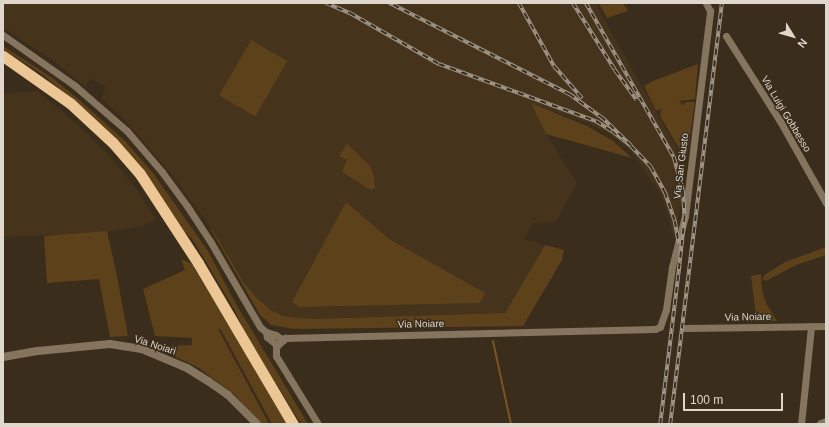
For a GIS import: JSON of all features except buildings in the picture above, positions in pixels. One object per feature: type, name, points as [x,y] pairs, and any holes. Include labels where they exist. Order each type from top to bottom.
[{"type":"highway","points":[[3,56],[71,104],[113,143],[140,174],[186,244],[294,424]]},
{"type":"street","name":"Via San Giusto","points":[[659,328],[666,310],[672,267],[685,216],[710,11],[706,3]]},
{"type":"street","points":[[3,35],[74,85],[127,131],[162,172],[210,241],[260,327],[266,332],[276,335],[280,343],[276,356],[318,424]]},
{"type":"street","name":"Via Luigi Gobbesso","points":[[726,36],[780,121],[826,203]]},
{"type":"street","name":"Via Noiare","points":[[684,328],[826,326]]},
{"type":"street","points":[[801,424],[811,327]]},
{"type":"street","name":"Via Noiare","points":[[280,343],[295,337],[659,328]]},
{"type":"street","name":"Via Noiari","points":[[3,357],[38,350],[110,344],[142,349],[187,368],[208,381],[228,395],[257,424]]},
{"type":"street","points":[[821,424],[826,422]]},
{"type":"shaded area","points":[[3,3],[595,3],[681,156],[685,190],[673,238],[668,215],[661,194],[630,150],[614,137],[590,124],[532,104],[546,134],[577,183],[556,222],[533,223],[524,239],[545,245],[505,313],[313,319],[283,316],[271,310],[257,298],[244,283],[212,229],[172,175],[125,120],[101,98],[106,86],[89,79],[86,87],[51,59],[3,27]]},
{"type":"shaded area","points":[[599,3],[623,3],[628,11],[607,18]]},
{"type":"shaded area","points":[[251,40],[287,61],[255,116],[219,95]]},
{"type":"shaded area","points":[[3,46],[51,77],[83,103],[126,142],[153,173],[208,251],[236,304],[308,424],[301,424],[245,333],[234,309],[193,240],[182,229],[152,183],[90,114],[43,75],[3,49]]},
{"type":"shaded area","points":[[698,64],[695,99],[679,101],[683,105],[686,102],[695,102],[685,161],[660,116],[661,109],[656,111],[644,86],[653,81]]},
{"type":"shaded area","points":[[38,91],[77,124],[109,155],[135,187],[156,220],[141,227],[97,233],[3,237],[3,94]]},
{"type":"shaded area","points":[[531,103],[587,126],[613,141],[632,158],[546,134]]},
{"type":"shaded area","points":[[347,144],[370,166],[374,176],[375,188],[371,190],[342,172],[347,160],[339,156]]},
{"type":"shaded area","points":[[346,202],[389,239],[485,293],[480,303],[299,307],[292,302]]},
{"type":"shaded area","points":[[212,229],[244,283],[257,298],[271,310],[283,316],[313,319],[505,313],[545,245],[564,250],[562,260],[523,326],[294,329],[271,325],[260,315],[211,230]]},
{"type":"shaded area","points":[[107,231],[128,336],[110,337],[99,279],[47,283],[44,236]]},
{"type":"shaded area","points":[[826,247],[826,255],[796,265],[766,281],[762,279],[766,274],[785,262]]},
{"type":"shaded area","points":[[181,259],[192,264],[287,424],[272,424],[221,330],[218,329],[269,424],[260,424],[235,395],[199,368],[174,356],[148,347],[192,345],[192,338],[155,336],[143,289],[185,270]]},
{"type":"shaded area","points":[[761,274],[762,290],[766,303],[777,321],[757,322],[751,276]]},
{"type":"waterway","points":[[493,341],[511,424]]},
{"type":"railway","points":[[326,3],[350,13],[439,64],[596,121],[631,146],[603,119],[570,95],[389,3]]},
{"type":"railway","points":[[519,3],[554,66],[582,98]]},
{"type":"railway","points":[[573,3],[615,70],[637,100]]},
{"type":"railway","points":[[586,3],[674,157],[683,190],[685,216],[679,271]]},
{"type":"railway","points":[[670,424],[722,3]]},
{"type":"railway","points":[[631,146],[651,167],[665,192],[675,221],[679,244]]},
{"type":"railway","points":[[660,424],[679,266]]}]
